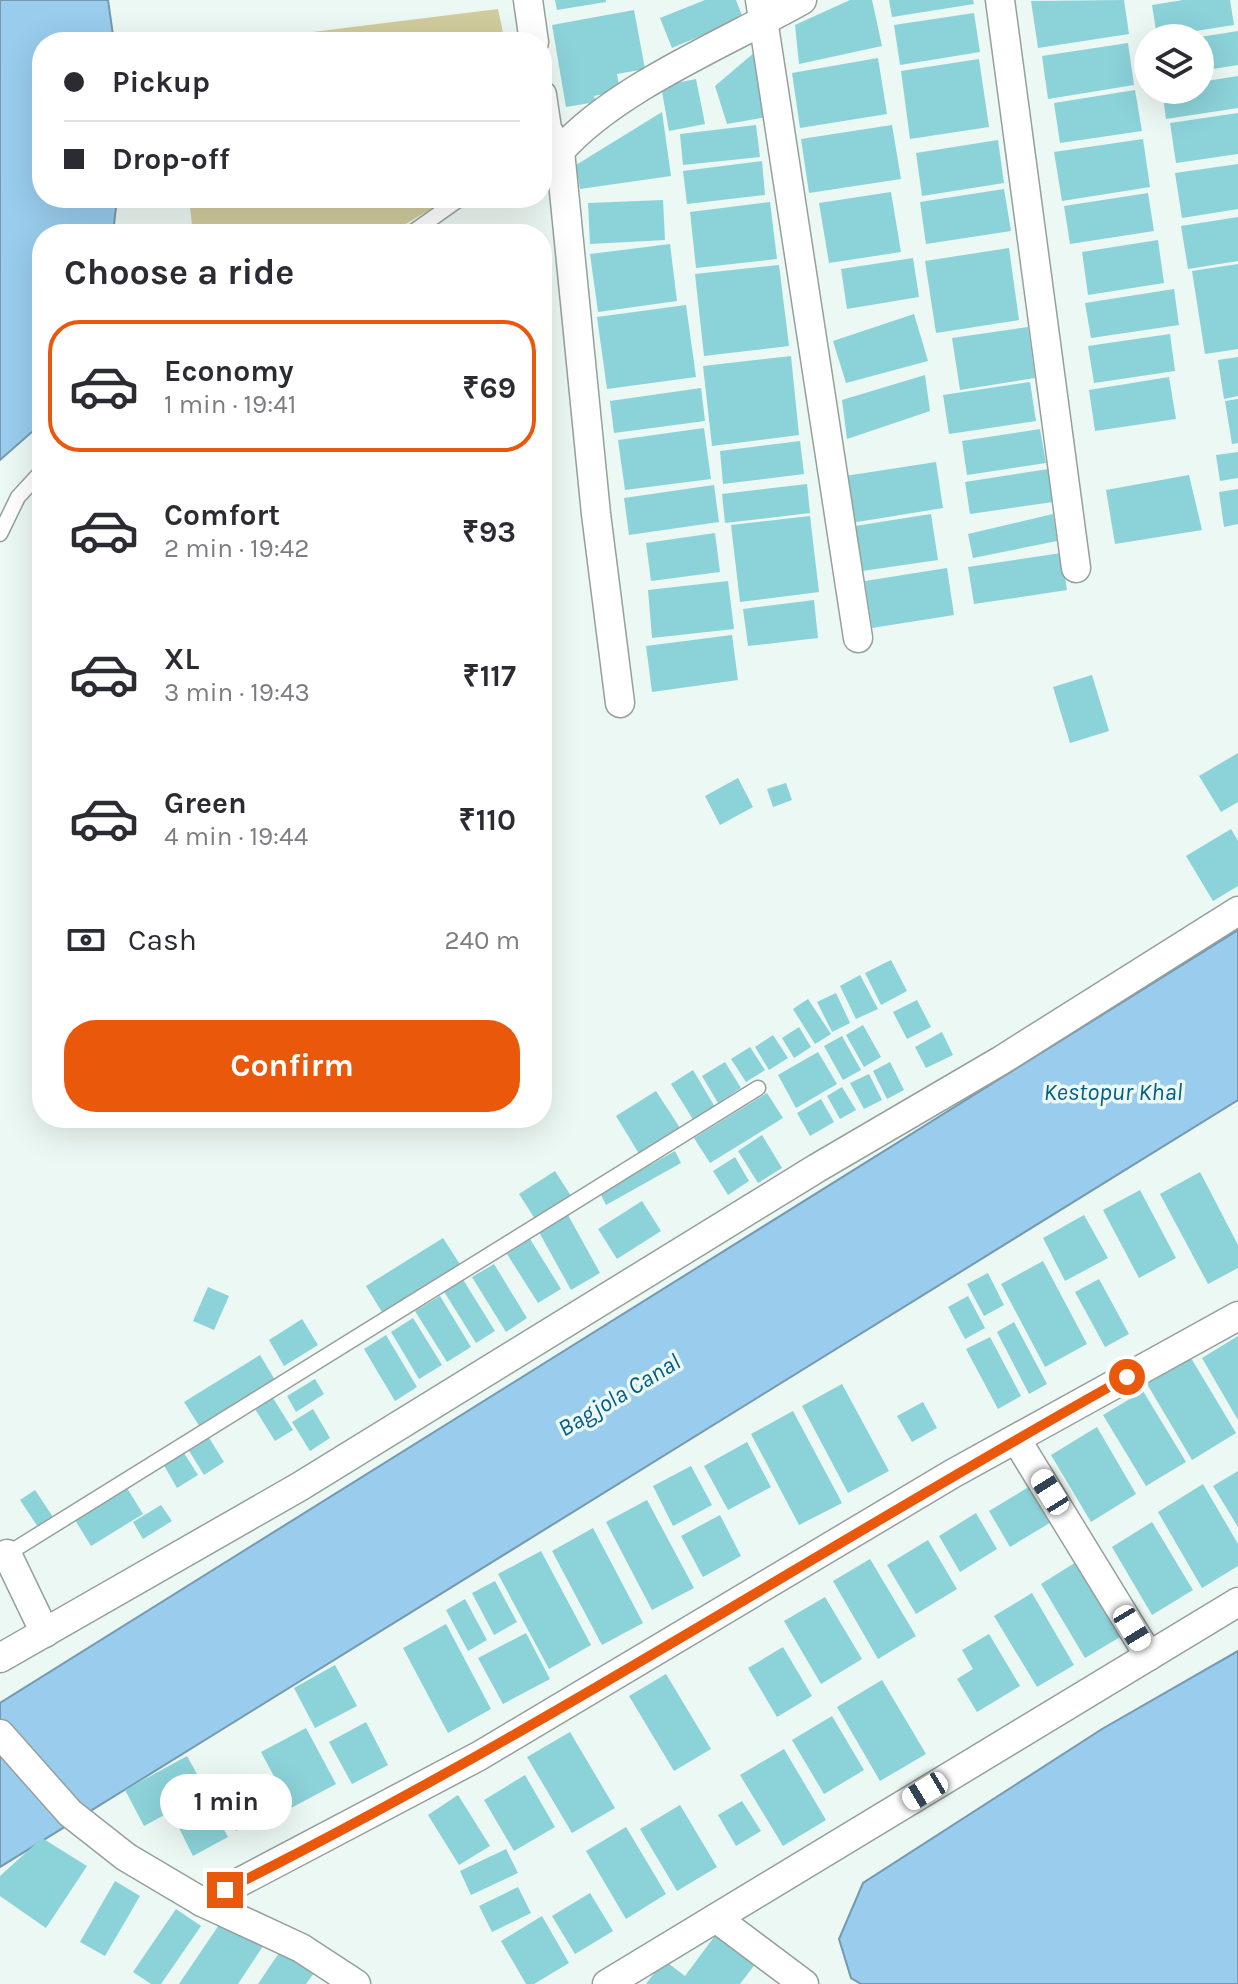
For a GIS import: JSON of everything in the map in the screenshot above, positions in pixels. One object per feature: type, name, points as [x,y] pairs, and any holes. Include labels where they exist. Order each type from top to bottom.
[{"type":"street","points":[[528,0],[533,32]]},
{"type":"street","points":[[552,142],[575,134],[762,11],[802,0]]},
{"type":"street","points":[[1000,0],[1076,568]]},
{"type":"street","points":[[762,11],[858,638]]},
{"type":"street","points":[[552,150],[620,703]]},
{"type":"street","points":[[0,1658],[299,1487],[817,1168],[1000,1061],[1238,911]]},
{"type":"street","points":[[202,1902],[479,1756],[1016,1439],[1238,1316]]},
{"type":"street","points":[[1016,1439],[1149,1656]]},
{"type":"street","points":[[4,1556],[45,1633]]},
{"type":"street","points":[[607,1984],[1238,1602]]},
{"type":"street","points":[[0,1734],[70,1813],[126,1857],[202,1902],[301,1948],[356,1984]]},
{"type":"street","points":[[716,1918],[804,1984]]},
{"type":"lane","points":[[424,224],[447,208]]},
{"type":"lane","points":[[0,534],[18,497],[32,482]]},
{"type":"lane","points":[[4,1556],[758,1088]]},
{"type":"shaded area","points":[[498,9],[503,32],[313,32]]},
{"type":"shaded area","points":[[190,208],[432,208],[406,224],[192,224]]},
{"type":"water","points":[[0,0],[108,0],[113,32],[32,32],[32,208],[116,208],[114,224],[32,224],[32,432],[0,460]]},
{"type":"water","name":"Kestopur Khal","points":[[1238,930],[1238,1100],[0,1867],[0,1703]]},
{"type":"water","points":[[1238,1651],[1238,1984],[861,1984],[851,1978],[839,1939],[863,1883],[1102,1729]]},
{"type":"building","points":[[555,0],[606,0],[606,2],[557,10]]},
{"type":"building","points":[[705,0],[736,0],[743,18],[672,48],[660,18]]},
{"type":"building","points":[[850,0],[872,0],[882,46],[799,64],[795,25]]},
{"type":"building","points":[[889,0],[973,0],[974,4],[892,17]]},
{"type":"building","points":[[1124,0],[1129,34],[1038,48],[1031,1]]},
{"type":"building","points":[[1183,0],[1230,0],[1234,25],[1214,28],[1214,24],[1155,24],[1152,5]]},
{"type":"building","points":[[634,10],[645,69],[617,74],[620,91],[594,96],[596,102],[566,107],[552,25]]},
{"type":"building","points":[[974,13],[980,52],[900,65],[894,25]]},
{"type":"building","points":[[1238,31],[1238,65],[1214,69],[1214,35]]},
{"type":"building","points":[[1128,43],[1134,85],[1048,99],[1042,56]]},
{"type":"building","points":[[755,52],[767,117],[727,124],[715,86]]},
{"type":"building","points":[[878,58],[887,114],[800,128],[792,73]]},
{"type":"building","points":[[979,59],[989,127],[910,139],[901,71]]},
{"type":"building","points":[[1238,76],[1238,108],[1166,119],[1164,104],[1214,104],[1214,80]]},
{"type":"building","points":[[696,79],[705,124],[669,131],[661,86]]},
{"type":"building","points":[[1134,90],[1134,104],[1137,104],[1142,131],[1060,143],[1054,103]]},
{"type":"building","points":[[662,112],[671,176],[580,189],[576,165]]},
{"type":"building","points":[[1238,113],[1238,154],[1176,163],[1170,123]]},
{"type":"building","points":[[756,125],[760,157],[683,165],[680,134]]},
{"type":"building","points":[[892,125],[901,179],[809,193],[801,139]]},
{"type":"building","points":[[1143,139],[1150,187],[1062,201],[1054,152]]},
{"type":"building","points":[[998,140],[1004,183],[922,196],[916,153]]},
{"type":"building","points":[[762,161],[765,195],[687,204],[683,171]]},
{"type":"building","points":[[1238,164],[1238,209],[1182,218],[1175,173]]},
{"type":"building","points":[[1004,189],[1011,231],[926,244],[920,202]]},
{"type":"building","points":[[891,192],[901,252],[829,263],[819,203]]},
{"type":"building","points":[[1148,193],[1154,231],[1070,244],[1064,206]]},
{"type":"building","points":[[663,200],[665,240],[590,244],[588,203]]},
{"type":"building","points":[[770,202],[777,259],[696,268],[690,212]]},
{"type":"building","points":[[1238,217],[1238,261],[1188,269],[1181,226]]},
{"type":"building","points":[[1158,240],[1164,283],[1088,295],[1082,252]]},
{"type":"building","points":[[670,244],[677,301],[598,312],[590,254]]},
{"type":"building","points":[[1009,248],[1019,320],[936,333],[925,261]]},
{"type":"building","points":[[913,258],[919,297],[847,309],[841,269]]},
{"type":"building","points":[[1238,264],[1238,349],[1205,354],[1192,271]]},
{"type":"building","points":[[779,265],[789,346],[704,356],[695,274]]},
{"type":"building","points":[[1174,289],[1179,325],[1091,338],[1085,303]]},
{"type":"building","points":[[686,305],[696,377],[607,389],[597,317]]},
{"type":"building","points":[[914,314],[928,361],[846,383],[833,341]]},
{"type":"building","points":[[1028,327],[1035,378],[960,390],[952,338]]},
{"type":"building","points":[[1170,334],[1175,371],[1094,383],[1088,346]]},
{"type":"building","points":[[791,356],[799,435],[712,446],[703,366]]},
{"type":"building","points":[[1238,357],[1238,396],[1224,399],[1218,360]]},
{"type":"building","points":[[925,375],[930,411],[847,439],[842,400]]},
{"type":"building","points":[[1169,377],[1176,419],[1095,431],[1089,390]]},
{"type":"building","points":[[1030,382],[1036,421],[949,434],[943,395]]},
{"type":"building","points":[[701,388],[705,421],[614,433],[610,401]]},
{"type":"building","points":[[1238,399],[1238,443],[1232,444],[1225,401]]},
{"type":"building","points":[[704,428],[711,479],[625,490],[618,440]]},
{"type":"building","points":[[1040,429],[1046,463],[967,475],[962,441]]},
{"type":"building","points":[[800,441],[804,474],[723,484],[720,451]]},
{"type":"building","points":[[1238,452],[1238,478],[1220,481],[1216,455]]},
{"type":"building","points":[[936,462],[943,508],[851,523],[845,476]]},
{"type":"building","points":[[1048,469],[1053,502],[970,514],[965,482]]},
{"type":"building","points":[[1189,475],[1202,530],[1115,544],[1106,490]]},
{"type":"building","points":[[807,484],[810,513],[725,523],[722,494]]},
{"type":"building","points":[[714,485],[719,522],[629,535],[624,498]]},
{"type":"building","points":[[1238,489],[1238,524],[1224,527],[1219,492]]},
{"type":"building","points":[[931,514],[938,560],[862,571],[855,526]]},
{"type":"building","points":[[1053,514],[1057,541],[973,558],[968,534]]},
{"type":"building","points":[[810,516],[819,592],[740,602],[731,525]]},
{"type":"building","points":[[715,533],[720,572],[651,581],[646,543]]},
{"type":"building","points":[[1061,553],[1067,590],[974,604],[968,567]]},
{"type":"building","points":[[947,568],[954,615],[872,628],[865,581]]},
{"type":"building","points":[[728,581],[734,629],[652,638],[648,590]]},
{"type":"building","points":[[814,600],[818,638],[748,646],[743,609]]},
{"type":"building","points":[[732,635],[738,680],[652,692],[646,646]]},
{"type":"building","points":[[1092,675],[1109,731],[1070,743],[1053,687]]},
{"type":"building","points":[[1238,753],[1238,802],[1221,812],[1199,776]]},
{"type":"building","points":[[738,778],[753,807],[720,825],[705,796]]},
{"type":"building","points":[[786,783],[792,800],[773,807],[767,789]]},
{"type":"building","points":[[1231,829],[1238,841],[1238,886],[1213,901],[1186,856]]},
{"type":"building","points":[[891,960],[907,991],[881,1005],[865,973]]},
{"type":"building","points":[[860,975],[878,1009],[856,1019],[840,986]]},
{"type":"building","points":[[836,993],[850,1023],[832,1032],[817,1002]]},
{"type":"building","points":[[808,999],[831,1034],[815,1044],[793,1009]]},
{"type":"building","points":[[917,1000],[931,1027],[907,1039],[893,1012]]},
{"type":"building","points":[[863,1025],[881,1057],[864,1067],[846,1035]]},
{"type":"building","points":[[799,1027],[811,1047],[794,1058],[782,1038]]},
{"type":"building","points":[[942,1032],[953,1055],[926,1068],[915,1047]]},
{"type":"building","points":[[773,1035],[788,1058],[769,1070],[755,1047]]},
{"type":"building","points":[[842,1036],[861,1070],[843,1080],[824,1046]]},
{"type":"building","points":[[750,1047],[765,1070],[746,1082],[731,1059]]},
{"type":"building","points":[[818,1052],[837,1084],[796,1108],[778,1075]]},
{"type":"building","points":[[725,1062],[741,1088],[718,1103],[702,1076]]},
{"type":"building","points":[[890,1062],[904,1090],[887,1099],[873,1071]]},
{"type":"building","points":[[693,1070],[715,1107],[694,1121],[671,1084]]},
{"type":"building","points":[[869,1074],[882,1100],[864,1109],[850,1083]]},
{"type":"building","points":[[842,1087],[856,1110],[840,1119],[827,1096]]},
{"type":"building","points":[[656,1091],[682,1131],[641,1157],[616,1116]]},
{"type":"building","points":[[767,1093],[783,1118],[710,1163],[694,1138]]},
{"type":"building","points":[[821,1099],[834,1122],[810,1136],[797,1113]]},
{"type":"building","points":[[762,1135],[782,1168],[758,1183],[738,1151]]},
{"type":"building","points":[[675,1151],[681,1163],[606,1205],[600,1193]]},
{"type":"building","points":[[735,1157],[749,1181],[728,1195],[713,1171]]},
{"type":"building","points":[[555,1171],[573,1199],[537,1222],[519,1194]]},
{"type":"building","points":[[1200,1172],[1238,1245],[1238,1268],[1208,1284],[1160,1194]]},
{"type":"building","points":[[1140,1190],[1176,1258],[1139,1278],[1103,1210]]},
{"type":"building","points":[[642,1201],[661,1231],[617,1259],[598,1229]]},
{"type":"building","points":[[568,1215],[600,1273],[571,1290],[539,1232]]},
{"type":"building","points":[[1084,1215],[1108,1258],[1065,1281],[1043,1238]]},
{"type":"building","points":[[443,1238],[463,1269],[385,1317],[366,1286]]},
{"type":"building","points":[[530,1239],[561,1289],[538,1303],[507,1254]]},
{"type":"building","points":[[1043,1261],[1087,1344],[1045,1367],[1001,1284]]},
{"type":"building","points":[[494,1264],[527,1318],[506,1332],[472,1277]]},
{"type":"building","points":[[988,1273],[1004,1305],[984,1316],[967,1284]]},
{"type":"building","points":[[462,1278],[495,1331],[476,1343],[443,1290]]},
{"type":"building","points":[[1099,1279],[1129,1334],[1105,1347],[1075,1292]]},
{"type":"building","points":[[208,1287],[229,1296],[214,1330],[193,1321]]},
{"type":"building","points":[[440,1296],[471,1347],[447,1362],[415,1311]]},
{"type":"building","points":[[968,1296],[985,1328],[965,1339],[948,1307]]},
{"type":"building","points":[[413,1318],[442,1365],[419,1379],[391,1332]]},
{"type":"building","points":[[302,1319],[318,1345],[284,1366],[269,1340]]},
{"type":"building","points":[[1014,1322],[1047,1384],[1029,1394],[997,1332]]},
{"type":"building","points":[[386,1335],[417,1387],[395,1401],[364,1349]]},
{"type":"building","points":[[1238,1336],[1238,1420],[1202,1358]]},
{"type":"building","points":[[990,1337],[1021,1396],[998,1409],[966,1349]]},
{"type":"building","points":[[260,1355],[275,1380],[200,1427],[184,1402]]},
{"type":"building","points":[[1191,1358],[1236,1433],[1192,1460],[1147,1384]]},
{"type":"building","points":[[315,1379],[324,1394],[296,1412],[287,1396]]},
{"type":"building","points":[[842,1384],[889,1471],[848,1493],[802,1406]]},
{"type":"building","points":[[1143,1391],[1186,1462],[1146,1486],[1103,1415]]},
{"type":"building","points":[[273,1398],[293,1430],[275,1441],[255,1409]]},
{"type":"building","points":[[923,1402],[937,1428],[912,1442],[897,1416]]},
{"type":"building","points":[[313,1409],[330,1438],[310,1451],[292,1422]]},
{"type":"building","points":[[793,1411],[842,1503],[799,1525],[751,1434]]},
{"type":"building","points":[[1097,1427],[1136,1494],[1091,1522],[1051,1455]]},
{"type":"building","points":[[206,1433],[224,1462],[204,1475],[186,1446]]},
{"type":"building","points":[[747,1442],[771,1487],[728,1510],[704,1466]]},
{"type":"building","points":[[182,1450],[198,1475],[177,1488],[162,1462]]},
{"type":"building","points":[[691,1466],[712,1505],[673,1526],[653,1486]]},
{"type":"building","points":[[1238,1471],[1238,1527],[1213,1486]]},
{"type":"building","points":[[1203,1484],[1238,1544],[1238,1566],[1202,1588],[1158,1512]]},
{"type":"building","points":[[1032,1485],[1053,1521],[1010,1547],[989,1511]]},
{"type":"building","points":[[127,1488],[143,1514],[91,1546],[75,1520]]},
{"type":"building","points":[[35,1490],[53,1517],[38,1527],[20,1500]]},
{"type":"building","points":[[647,1500],[694,1588],[652,1610],[606,1522]]},
{"type":"building","points":[[161,1505],[172,1521],[143,1539],[133,1522]]},
{"type":"building","points":[[976,1513],[997,1549],[960,1572],[939,1536]]},
{"type":"building","points":[[720,1515],[741,1556],[703,1577],[681,1536]]},
{"type":"building","points":[[1152,1522],[1193,1590],[1152,1615],[1112,1547]]},
{"type":"building","points":[[593,1528],[643,1623],[602,1645],[552,1551]]},
{"type":"building","points":[[928,1540],[957,1589],[916,1614],[887,1565]]},
{"type":"building","points":[[541,1551],[591,1645],[549,1669],[498,1574]]},
{"type":"building","points":[[870,1559],[916,1636],[878,1659],[833,1581]]},
{"type":"building","points":[[1081,1559],[1125,1634],[1085,1658],[1041,1584]]},
{"type":"building","points":[[495,1581],[517,1622],[494,1635],[472,1593]]},
{"type":"building","points":[[1032,1593],[1074,1665],[1037,1687],[994,1616]]},
{"type":"building","points":[[825,1597],[862,1659],[821,1684],[784,1621]]},
{"type":"building","points":[[465,1599],[487,1640],[468,1651],[446,1610]]},
{"type":"building","points":[[446,1624],[491,1709],[448,1733],[403,1648]]},
{"type":"building","points":[[526,1633],[550,1679],[503,1704],[478,1658]]},
{"type":"building","points":[[989,1634],[1020,1686],[977,1712],[957,1679],[973,1669],[962,1650]]},
{"type":"building","points":[[783,1647],[812,1696],[777,1717],[748,1668]]},
{"type":"building","points":[[335,1665],[357,1706],[315,1728],[294,1688]]},
{"type":"building","points":[[666,1674],[711,1749],[674,1771],[629,1696]]},
{"type":"building","points":[[882,1680],[926,1754],[880,1781],[837,1707]]},
{"type":"building","points":[[832,1716],[864,1770],[824,1794],[792,1740]]},
{"type":"building","points":[[366,1722],[388,1765],[352,1784],[329,1742]]},
{"type":"building","points":[[306,1728],[336,1784],[291,1808],[261,1752]]},
{"type":"building","points":[[570,1732],[615,1808],[572,1833],[527,1757]]},
{"type":"building","points":[[784,1749],[826,1820],[783,1846],[740,1775]]},
{"type":"building","points":[[187,1756],[207,1792],[144,1826],[125,1790]]},
{"type":"building","points":[[525,1775],[555,1827],[514,1851],[484,1800]]},
{"type":"building","points":[[259,1782],[274,1811],[236,1831],[220,1803]]},
{"type":"building","points":[[458,1795],[490,1846],[459,1865],[428,1815]]},
{"type":"building","points":[[742,1801],[761,1831],[736,1846],[718,1815]]},
{"type":"building","points":[[680,1805],[717,1867],[677,1891],[640,1829]]},
{"type":"building","points":[[212,1807],[228,1837],[193,1856],[178,1826]]},
{"type":"building","points":[[626,1827],[666,1894],[626,1919],[586,1851]]},
{"type":"building","points":[[42,1838],[87,1866],[46,1928],[0,1896],[0,1876]]},
{"type":"building","points":[[506,1849],[518,1873],[471,1895],[460,1871]]},
{"type":"building","points":[[115,1881],[140,1896],[105,1956],[80,1942]]},
{"type":"building","points":[[518,1887],[531,1913],[492,1932],[479,1906]]},
{"type":"building","points":[[590,1893],[613,1931],[575,1954],[552,1916]]},
{"type":"building","points":[[176,1909],[201,1926],[161,1984],[151,1984],[133,1972]]},
{"type":"building","points":[[542,1916],[569,1963],[534,1984],[526,1984],[501,1941]]},
{"type":"building","points":[[223,1919],[263,1946],[238,1984],[179,1984]]},
{"type":"building","points":[[717,1933],[756,1963],[740,1984],[646,1984],[664,1960],[685,1976]]},
{"type":"building","points":[[281,1950],[314,1973],[306,1984],[258,1984]]},
{"type":"route","points":[[225,1890],[479,1756],[952,1474],[1127,1377]]},
{"type":"water label","name":"Bagjola Canal","points":[[619,1395]]}]
